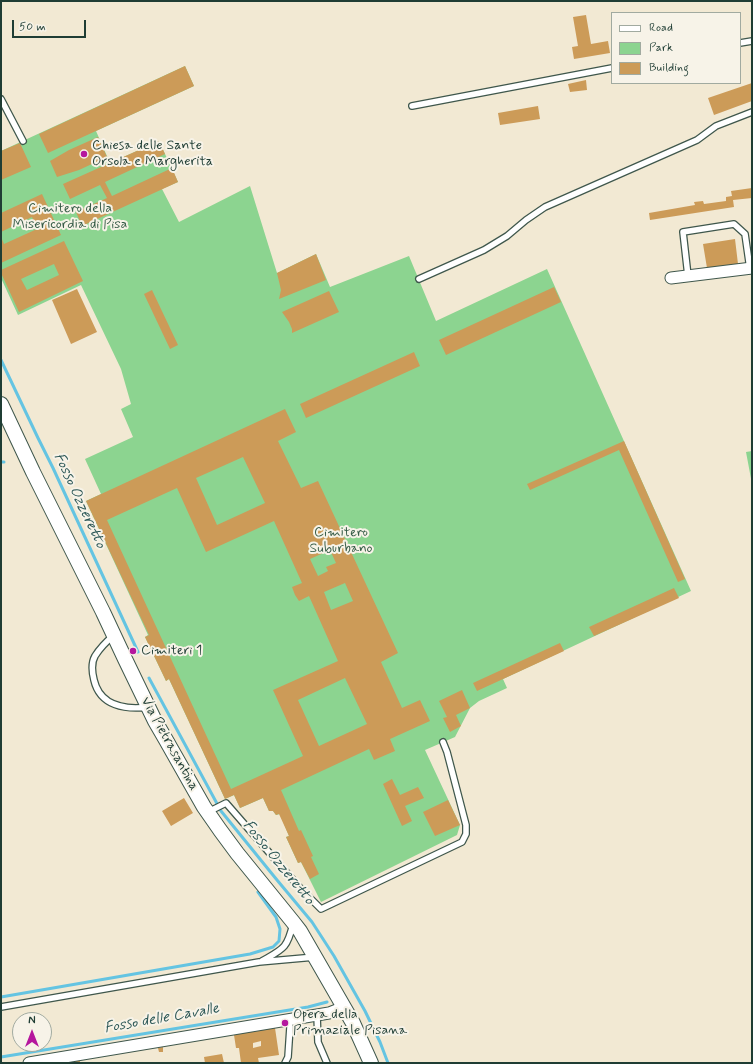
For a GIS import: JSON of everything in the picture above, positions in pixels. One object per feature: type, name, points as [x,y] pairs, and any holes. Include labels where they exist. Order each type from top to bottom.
[{"type":"street","points":[[670,278],[751,269]]},
{"type":"street","name":"Via Pietrasantina","points":[[1,404],[33,472],[166,740],[210,811],[220,830],[293,922],[353,1023],[371,1063]]},
{"type":"street","points":[[29,1063],[330,1013],[344,1007]]},
{"type":"lane","points":[[741,43],[752,41]]},
{"type":"lane","points":[[412,106],[611,68]]},
{"type":"lane","points":[[1,99],[23,141]]},
{"type":"lane","points":[[419,279],[484,250],[508,236],[526,220],[545,207],[696,140],[716,126],[752,112]]},
{"type":"lane","points":[[688,276],[683,232],[734,224],[745,234],[751,269]]},
{"type":"lane","points":[[114,635],[94,657],[92,670],[95,685],[102,697],[113,704],[133,709],[149,707]]},
{"type":"lane","points":[[210,811],[226,803],[320,909],[462,842],[466,834],[466,825],[443,742]]},
{"type":"lane","points":[[259,962],[282,950],[290,938],[293,922]]},
{"type":"lane","points":[[1,1007],[259,962],[315,957]]},
{"type":"lane","points":[[317,1015],[318,1042],[327,1063]]},
{"type":"lane","points":[[285,1063],[288,1057],[290,1027],[288,1020]]},
{"type":"green space","name":"Cimitero Suburbano","points":[[185,66],[194,86],[96,131],[110,163],[159,141],[178,182],[162,189],[179,222],[250,186],[277,273],[316,254],[330,287],[409,256],[436,321],[547,269],[691,591],[503,679],[507,688],[479,701],[470,708],[455,737],[425,750],[460,825],[457,835],[321,902],[301,862],[298,863],[286,837],[289,836],[280,814],[276,815],[273,811],[269,811],[263,798],[240,808],[234,795],[225,799],[169,679],[166,681],[145,637],[148,635],[86,501],[101,494],[85,459],[133,437],[121,409],[131,404],[121,369],[81,285],[18,315],[1,278],[1,151]]},
{"type":"green space","points":[[752,451],[752,484],[746,452]]},
{"type":"building","points":[[586,15],[591,44],[608,41],[610,53],[574,59],[572,47],[578,46],[573,17]]},
{"type":"building","points":[[185,66],[194,86],[48,153],[39,134]]},
{"type":"building","points":[[586,80],[587,90],[570,92],[568,84]]},
{"type":"building","points":[[752,83],[752,101],[714,115],[708,98]]},
{"type":"building","points":[[538,106],[540,119],[500,125],[498,113]]},
{"type":"building","name":"Chiesa delle Sante Orsola e Margherita","points":[[98,137],[107,157],[79,170],[57,177],[50,161],[69,150]]},
{"type":"building","points":[[159,141],[165,154],[105,182],[112,196],[172,168],[178,182],[82,226],[76,212],[107,198],[100,185],[70,199],[63,184]]},
{"type":"building","points":[[20,143],[31,167],[1,180],[1,151]]},
{"type":"building","points":[[752,188],[752,198],[733,200],[734,207],[650,220],[649,213],[695,205],[694,202],[703,201],[704,204],[726,201],[726,197],[732,196],[731,191]]},
{"type":"building","points":[[42,194],[61,235],[1,263],[1,237],[4,244],[37,229],[32,217],[1,232],[1,213]]},
{"type":"building","points":[[735,239],[738,264],[707,268],[703,244]]},
{"type":"building","points":[[64,241],[83,281],[19,312],[1,270]],"holes":[[[54,264],[59,275],[27,290],[21,279]]]},
{"type":"building","points":[[316,254],[326,280],[279,299],[281,290],[277,273]]},
{"type":"building","points":[[554,287],[561,302],[446,355],[439,340]]},
{"type":"building","points":[[77,289],[97,332],[71,344],[52,300]]},
{"type":"building","points":[[152,290],[178,345],[170,349],[144,294]]},
{"type":"building","points":[[329,291],[339,312],[292,333],[289,322],[282,312]]},
{"type":"building","points":[[414,352],[420,366],[306,418],[300,404]]},
{"type":"building","points":[[285,409],[296,432],[278,441],[301,488],[318,481],[398,653],[381,662],[402,708],[420,700],[430,721],[390,739],[395,751],[374,760],[369,749],[281,790],[299,831],[301,830],[313,856],[311,857],[319,874],[310,879],[301,862],[298,863],[286,837],[289,836],[279,814],[276,815],[273,811],[269,811],[263,798],[240,808],[234,795],[225,799],[169,679],[166,681],[145,637],[149,635],[86,501]],"holes":[[[243,457],[265,503],[217,525],[196,478]],[[177,488],[206,552],[274,521],[302,583],[292,587],[295,595],[299,601],[309,596],[338,661],[273,690],[303,756],[231,789],[107,520]],[[330,550],[336,563],[326,567],[328,571],[318,576],[310,559]],[[345,583],[353,601],[331,610],[324,592]],[[345,678],[367,724],[319,746],[298,700]]]},
{"type":"building","points":[[624,441],[685,579],[678,582],[619,450],[530,490],[527,484]]},
{"type":"building","points":[[674,588],[679,598],[594,636],[589,627]]},
{"type":"building","points":[[560,643],[564,651],[477,691],[473,683]]},
{"type":"building","points":[[462,690],[470,708],[456,715],[461,726],[450,732],[443,718],[447,717],[439,701]]},
{"type":"building","points":[[392,779],[400,795],[418,787],[424,798],[405,806],[412,821],[402,826],[383,784]]},
{"type":"building","points":[[184,798],[193,813],[171,826],[162,811]]},
{"type":"building","points":[[448,800],[460,825],[435,836],[423,812]]},
{"type":"building","points":[[275,1028],[279,1055],[258,1058],[259,1063],[241,1063],[239,1048],[236,1048],[234,1035],[237,1035],[237,1033]],"holes":[[[261,1041],[261,1046],[253,1048],[253,1043]]]},
{"type":"building","points":[[163,1047],[163,1052],[159,1052],[158,1048]]},
{"type":"building","points":[[222,1054],[224,1063],[205,1063],[204,1057]]},
{"type":"building","points":[[80,1060],[80,1063],[67,1063],[67,1062]]},
{"type":"waterway","name":"Fosso Ozzeretto","points":[[1,360],[53,468],[138,652]]},
{"type":"waterway","name":"Fosso Ozzeretto","points":[[149,678],[221,811],[312,922],[334,956],[365,1011],[388,1063]]},
{"type":"waterway","points":[[1,997],[250,954],[273,947],[279,941],[280,929],[276,917],[258,892]]},
{"type":"waterway","name":"Fosso delle Cavalle","points":[[1,1057],[308,1007],[327,1002]]},
{"type":"place","name":"Chiesa delle Sante Orsola e Margherita","points":[[84,154]]},
{"type":"place","name":"Cimiteri 1","points":[[133,651]]},
{"type":"place","name":"Opera della Primaziale Pisana","points":[[285,1023]]},
{"type":"park label","name":"Cimitero della Misericordia di Pisa","points":[[70,218]]}]
